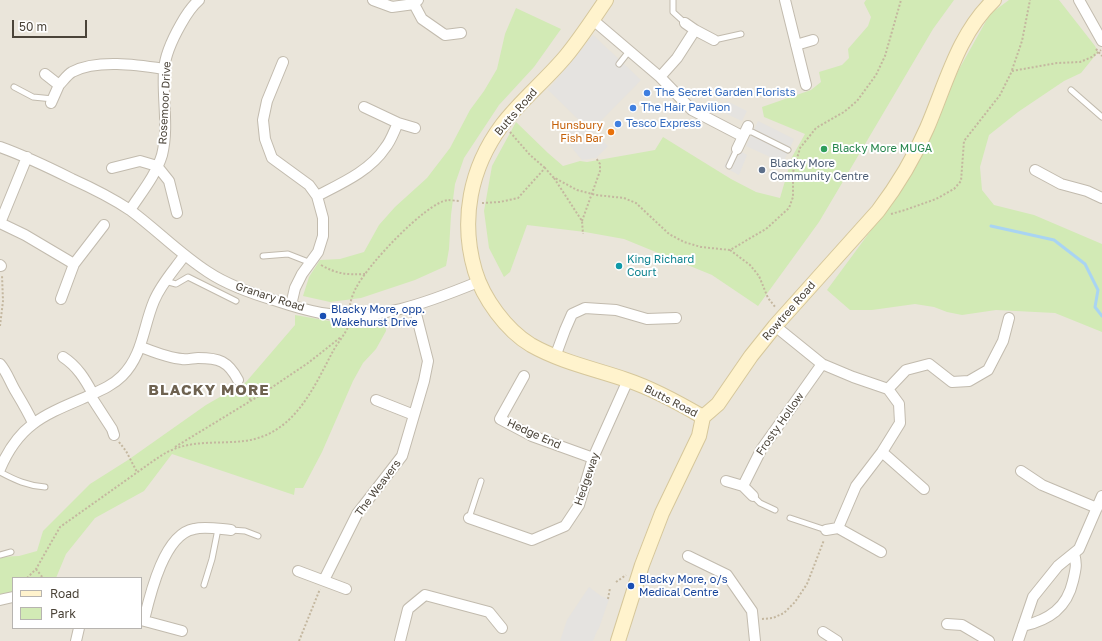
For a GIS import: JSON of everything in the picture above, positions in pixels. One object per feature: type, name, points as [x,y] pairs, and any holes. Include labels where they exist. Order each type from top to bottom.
[{"type":"street","points":[[373,0],[392,7],[416,2],[422,19],[445,35],[462,33]]},
{"type":"street","name":"Butts Road","points":[[606,0],[566,56],[502,124],[482,157],[473,180],[469,202],[468,231],[471,257],[478,282],[494,308],[509,327],[529,344],[555,357],[628,380],[657,392],[703,417]]},
{"type":"street","points":[[786,0],[806,85]]},
{"type":"street","name":"Rowtree Road","points":[[703,417],[718,404],[751,356],[775,326],[890,196],[913,158],[927,128],[952,63],[968,33],[994,0]]},
{"type":"street","points":[[1079,0],[1102,41]]},
{"type":"street","name":"Rosemoor Drive","points":[[130,210],[151,178],[161,156],[166,135],[164,69],[168,52],[191,2]]},
{"type":"street","points":[[593,20],[660,77],[692,110],[744,132],[737,149]]},
{"type":"street","points":[[685,23],[714,40]]},
{"type":"street","points":[[660,77],[677,58],[695,30]]},
{"type":"street","points":[[796,44],[813,40]]},
{"type":"street","points":[[283,62],[267,101],[263,120],[265,139],[272,158],[309,185],[317,196],[324,218],[324,236],[318,252],[302,274],[297,284],[291,305]]},
{"type":"street","points":[[52,101],[59,86],[70,73],[83,68],[117,64],[138,65],[164,69]]},
{"type":"street","points":[[45,74],[59,86]]},
{"type":"street","points":[[364,107],[398,123],[415,128]]},
{"type":"street","points":[[317,196],[343,182],[372,163],[386,148],[398,123]]},
{"type":"street","name":"Granary Road","points":[[0,147],[27,157],[102,193],[130,210],[184,256],[209,273],[230,285],[255,295],[322,313],[350,315],[377,314],[414,306],[478,282]]},
{"type":"street","points":[[27,157],[0,223],[25,235],[74,264]]},
{"type":"street","points":[[112,168],[140,161],[157,166],[169,181],[177,213]]},
{"type":"street","points":[[1036,170],[1061,184],[1087,191],[1102,198]]},
{"type":"street","points":[[61,299],[74,264],[104,225]]},
{"type":"street","points":[[0,469],[6,453],[17,437],[33,423],[56,410],[108,387],[122,376],[133,363],[140,347],[154,299],[184,256]]},
{"type":"street","name":"The Weavers","points":[[324,580],[357,514],[402,456],[424,381],[428,361],[414,306]]},
{"type":"street","points":[[555,357],[572,314],[585,308],[616,310],[647,319],[676,318]]},
{"type":"street","points":[[888,389],[906,370],[929,364],[952,382],[969,381],[988,370],[1003,341],[1009,318]]},
{"type":"street","points":[[775,326],[822,364],[888,389],[899,404],[900,423],[882,452],[856,486],[838,528]]},
{"type":"street","points":[[140,347],[184,360],[210,359],[224,362],[232,369],[238,380]]},
{"type":"street","points":[[63,357],[72,363],[85,380],[91,394],[114,435]]},
{"type":"street","points":[[0,364],[28,410],[33,423]]},
{"type":"street","name":"Frosty Hollow","points":[[743,486],[761,450],[822,364]]},
{"type":"street","name":"Hedge End","points":[[524,376],[500,419],[532,436],[592,458]]},
{"type":"street","name":"Hedgeway","points":[[469,518],[532,540],[565,526],[579,505],[592,458],[628,380]]},
{"type":"street","points":[[376,400],[414,415]]},
{"type":"street","points":[[618,641],[642,565],[662,513],[699,436],[703,417]]},
{"type":"street","points":[[882,452],[924,489]]},
{"type":"street","points":[[1021,470],[1042,485],[1097,508]]},
{"type":"street","points":[[726,481],[743,486],[753,496]]},
{"type":"street","points":[[1018,641],[1033,597],[1058,566],[1079,549],[1102,496]]},
{"type":"street","points":[[182,631],[142,620],[152,588],[173,543],[183,532],[194,528],[231,530]]},
{"type":"street","points":[[826,530],[838,528],[881,552]]},
{"type":"street","points":[[1023,626],[1048,617],[1065,603],[1072,586],[1077,565],[1074,553]]},
{"type":"street","points":[[688,556],[727,575],[752,611],[755,641]]},
{"type":"street","points":[[298,572],[346,589]]},
{"type":"street","points":[[400,641],[408,609],[425,595],[489,612],[502,628]]},
{"type":"street","points":[[0,600],[12,597]]},
{"type":"street","points":[[947,624],[962,625],[989,641]]},
{"type":"street","points":[[76,641],[79,629]]},
{"type":"street","points":[[823,632],[837,641]]},
{"type":"lane","points":[[673,0],[673,12],[685,23]]},
{"type":"lane","points":[[714,40],[741,34]]},
{"type":"lane","points":[[619,64],[630,50]]},
{"type":"lane","points":[[14,87],[33,97],[52,101]]},
{"type":"lane","points":[[1071,90],[1102,117]]},
{"type":"lane","points":[[744,132],[752,132],[788,150]]},
{"type":"lane","points":[[729,166],[737,149]]},
{"type":"lane","points":[[263,256],[288,254],[312,261]]},
{"type":"lane","points":[[166,281],[176,284],[188,277],[236,300]]},
{"type":"lane","points":[[0,472],[18,482],[45,487]]},
{"type":"lane","points":[[469,518],[481,481]]},
{"type":"lane","points":[[753,496],[760,503],[775,510]]},
{"type":"lane","points":[[790,518],[826,530]]},
{"type":"lane","points":[[204,585],[212,558],[218,529]]},
{"type":"lane","points":[[231,530],[246,531],[258,536]]},
{"type":"lane","points":[[0,555],[11,552]]},
{"type":"path","points":[[730,250],[766,229],[789,208],[793,196],[793,172],[800,148],[816,128],[844,112],[857,101],[876,75],[885,56],[901,0]]},
{"type":"path","points":[[878,211],[886,215],[936,199],[954,189],[961,181],[964,141],[1000,95],[1012,71],[1022,41],[1030,0]]},
{"type":"path","points":[[1012,71],[1057,63],[1080,62],[1092,57],[1102,49]]},
{"type":"path","points":[[502,124],[530,155],[553,177],[582,221]]},
{"type":"path","points":[[583,234],[582,221],[600,171],[600,164],[596,158]]},
{"type":"path","points":[[350,307],[356,288],[365,274],[387,247],[409,225],[432,207],[447,200],[492,204],[518,198],[545,168]]},
{"type":"path","points":[[553,177],[577,190],[596,195],[624,198],[636,203],[669,234],[684,242],[701,247],[730,250],[750,265],[759,276],[768,298],[776,309],[785,315]]},
{"type":"path","points":[[312,261],[338,273],[365,274]]},
{"type":"path","points":[[0,266],[3,301],[0,326]]},
{"type":"path","points":[[172,450],[192,445],[245,441],[262,437],[278,429],[294,415],[312,393],[334,350],[349,325]]},
{"type":"path","points":[[28,577],[36,569],[60,527],[137,472],[251,401],[308,363],[343,335]]},
{"type":"path","points":[[238,380],[251,401]]},
{"type":"path","points":[[114,435],[126,451],[137,472]]},
{"type":"path","points":[[753,620],[773,618],[784,613],[794,602],[807,584],[823,544],[826,530]]},
{"type":"path","points":[[36,569],[43,577]]},
{"type":"path","points":[[299,641],[324,580]]},
{"type":"path","points":[[608,599],[610,588]]},
{"type":"shaded area","points":[[0,0],[1102,0],[1102,641],[0,641]]},
{"type":"shaded area","points":[[593,35],[641,80],[592,130],[608,146],[596,158],[582,160],[563,137],[579,120],[548,90]]},
{"type":"shaded area","points":[[727,101],[747,111],[742,121],[722,112]]},
{"type":"shaded area","points":[[758,121],[794,139],[783,163],[746,146]]},
{"type":"shaded area","points":[[733,147],[747,155],[739,175],[724,167]]},
{"type":"shaded area","points":[[589,587],[601,596],[609,599],[593,641],[560,641],[567,620]]},
{"type":"green space","points":[[866,0],[954,0],[933,29],[819,222],[758,306],[712,275],[624,239],[585,232],[527,225],[510,272],[504,277],[489,248],[484,211],[492,166],[516,122],[563,166],[580,161],[587,162],[655,150],[663,137],[731,179],[756,192],[780,198],[792,157],[805,134],[764,117],[762,107],[811,90],[821,82],[819,72],[842,65],[849,58],[848,49],[868,26],[871,17],[864,3]]},
{"type":"green space","points":[[1009,0],[1059,0],[1095,46],[1098,52],[1081,73],[1064,81],[1018,112],[989,135],[980,167],[982,190],[994,205],[1034,215],[1102,244],[1102,332],[1055,313],[996,310],[962,315],[947,312],[934,307],[915,304],[872,310],[850,310],[827,290],[900,191],[924,147],[958,71],[990,14]]},
{"type":"green space","points":[[516,8],[561,29],[534,67],[499,105],[464,158],[455,184],[446,266],[415,280],[361,298],[330,302],[303,296],[309,277],[320,260],[340,259],[364,252],[379,225],[395,207],[427,178],[450,148],[470,110],[484,91],[497,69],[505,34]]},
{"type":"green space","points":[[295,315],[341,323],[385,319],[386,331],[376,349],[363,363],[353,381],[322,452],[303,488],[295,488],[294,495],[172,454],[144,491],[95,518],[66,554],[56,577],[12,577],[12,592],[0,595],[0,557],[19,556],[37,551],[43,531],[90,484],[128,460],[206,405],[246,382],[295,325]]},
{"type":"waterway","points":[[991,226],[1054,240],[1085,264],[1098,290],[1095,307],[1102,316]]},
{"type":"place","name":"The Secret Garden Florists","points":[[647,93]]},
{"type":"place","name":"The Hair Pavilion","points":[[633,108]]},
{"type":"place","name":"Tesco Express","points":[[618,124]]},
{"type":"place","name":"Hunsbury Fish Bar","points":[[611,132]]},
{"type":"place","name":"Blacky More MUGA","points":[[824,149]]},
{"type":"place","name":"Blacky More Community Centre","points":[[762,170]]},
{"type":"place","name":"King Richard Court","points":[[619,266]]},
{"type":"place","name":"Blacky More, opp. Wakehurst Drive","points":[[323,316]]},
{"type":"place","name":"Blacky More, o/s Medical Centre","points":[[631,586]]},
{"type":"district","name":"BLACKY MORE","points":[[209,390]]}]
